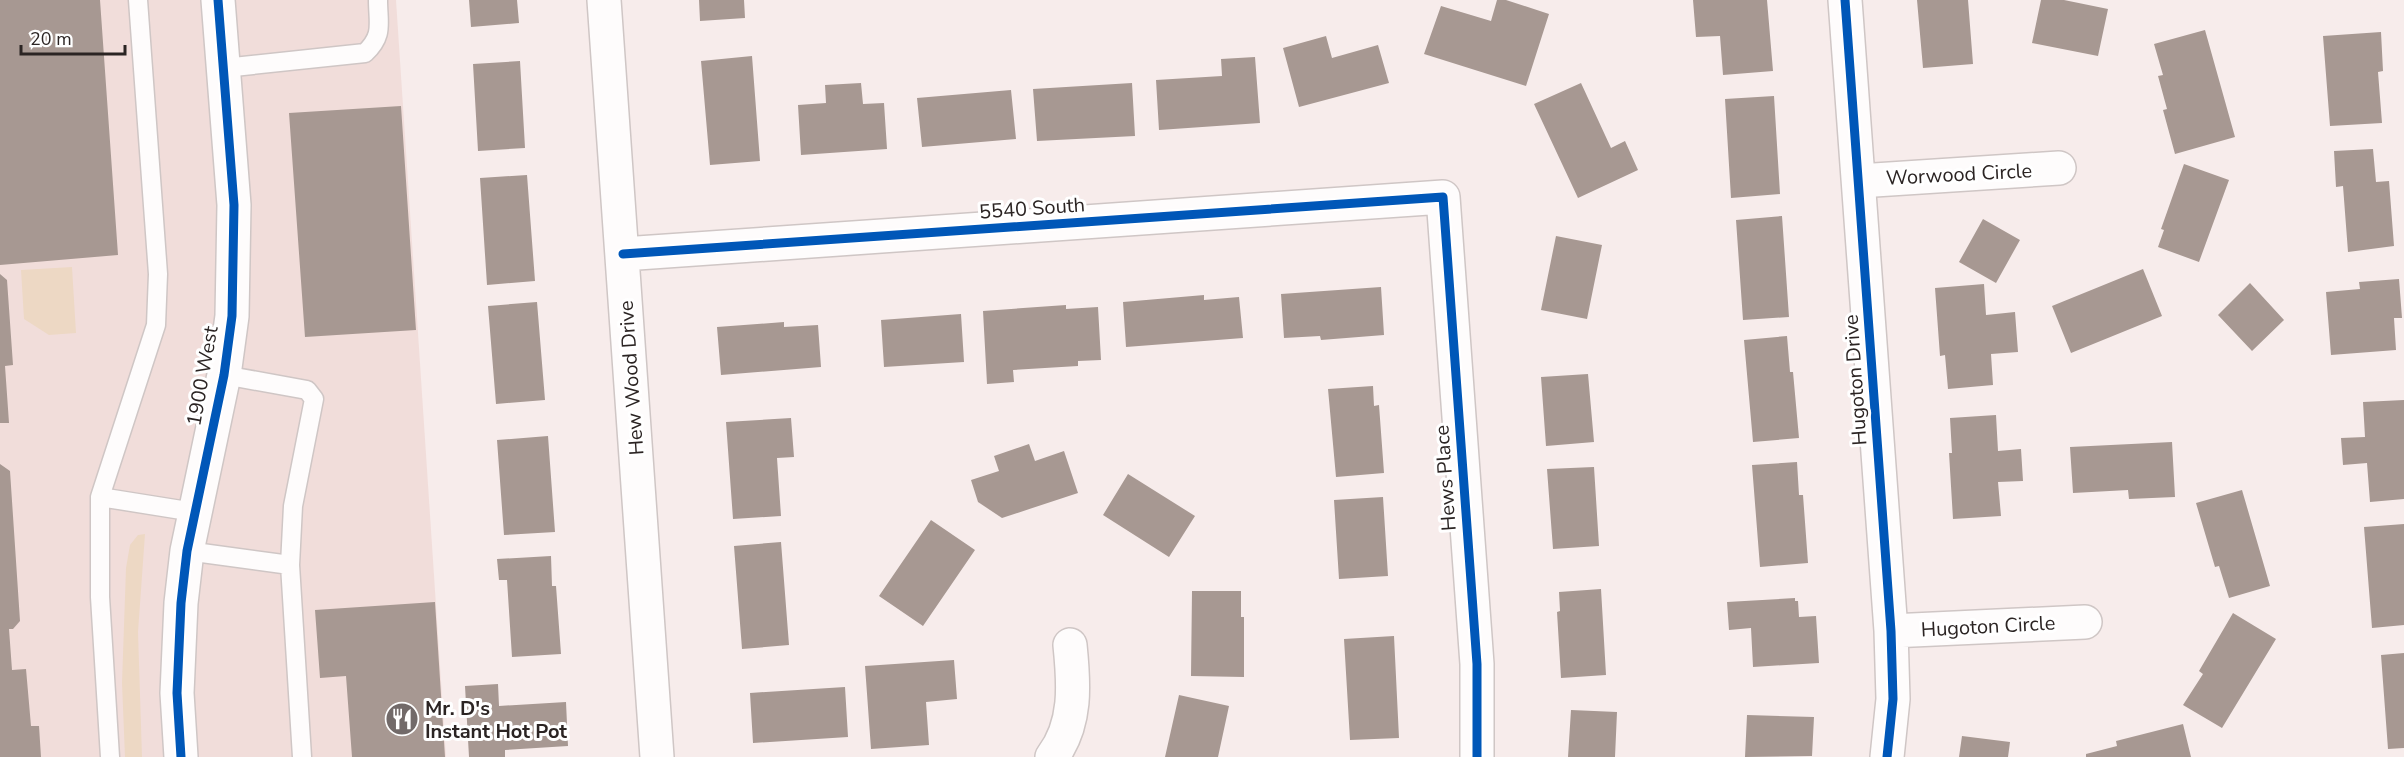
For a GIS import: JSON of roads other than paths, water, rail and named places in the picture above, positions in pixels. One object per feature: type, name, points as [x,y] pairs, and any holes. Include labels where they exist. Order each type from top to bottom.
[{"type":"street","name":"1900 West","points":[[181,757],[177,693],[181,603],[187,550],[224,375],[232,316],[234,206],[218,0]]},
{"type":"street","name":"Hew Wood Drive","points":[[604,0],[657,757]]},
{"type":"street","name":"Hugoton Drive","points":[[1845,0],[1891,631],[1893,699],[1887,757]]},
{"type":"street","name":"Worwood Circle","points":[[1859,181],[2059,168]]},
{"type":"street","name":"5540 South","points":[[623,254],[1443,197]]},
{"type":"street","name":"Hews Place","points":[[1443,197],[1477,664],[1477,757]]},
{"type":"street","name":"Hugoton Circle","points":[[1891,631],[2085,622]]},
{"type":"street","points":[[1052,757],[1069,726],[1074,686],[1070,645]]},
{"type":"lane","points":[[110,757],[100,597],[100,496],[156,326],[158,274],[138,0]]},
{"type":"lane","points":[[224,68],[365,53],[375,43],[378,36],[378,0]]},
{"type":"lane","points":[[224,375],[307,390],[314,399],[293,506],[290,565],[302,757]]},
{"type":"lane","points":[[100,496],[194,512]]},
{"type":"lane","points":[[187,550],[290,565]]},
{"type":"place","name":"Mr. D's Instant Hot Pot","points":[[402,719]]}]
